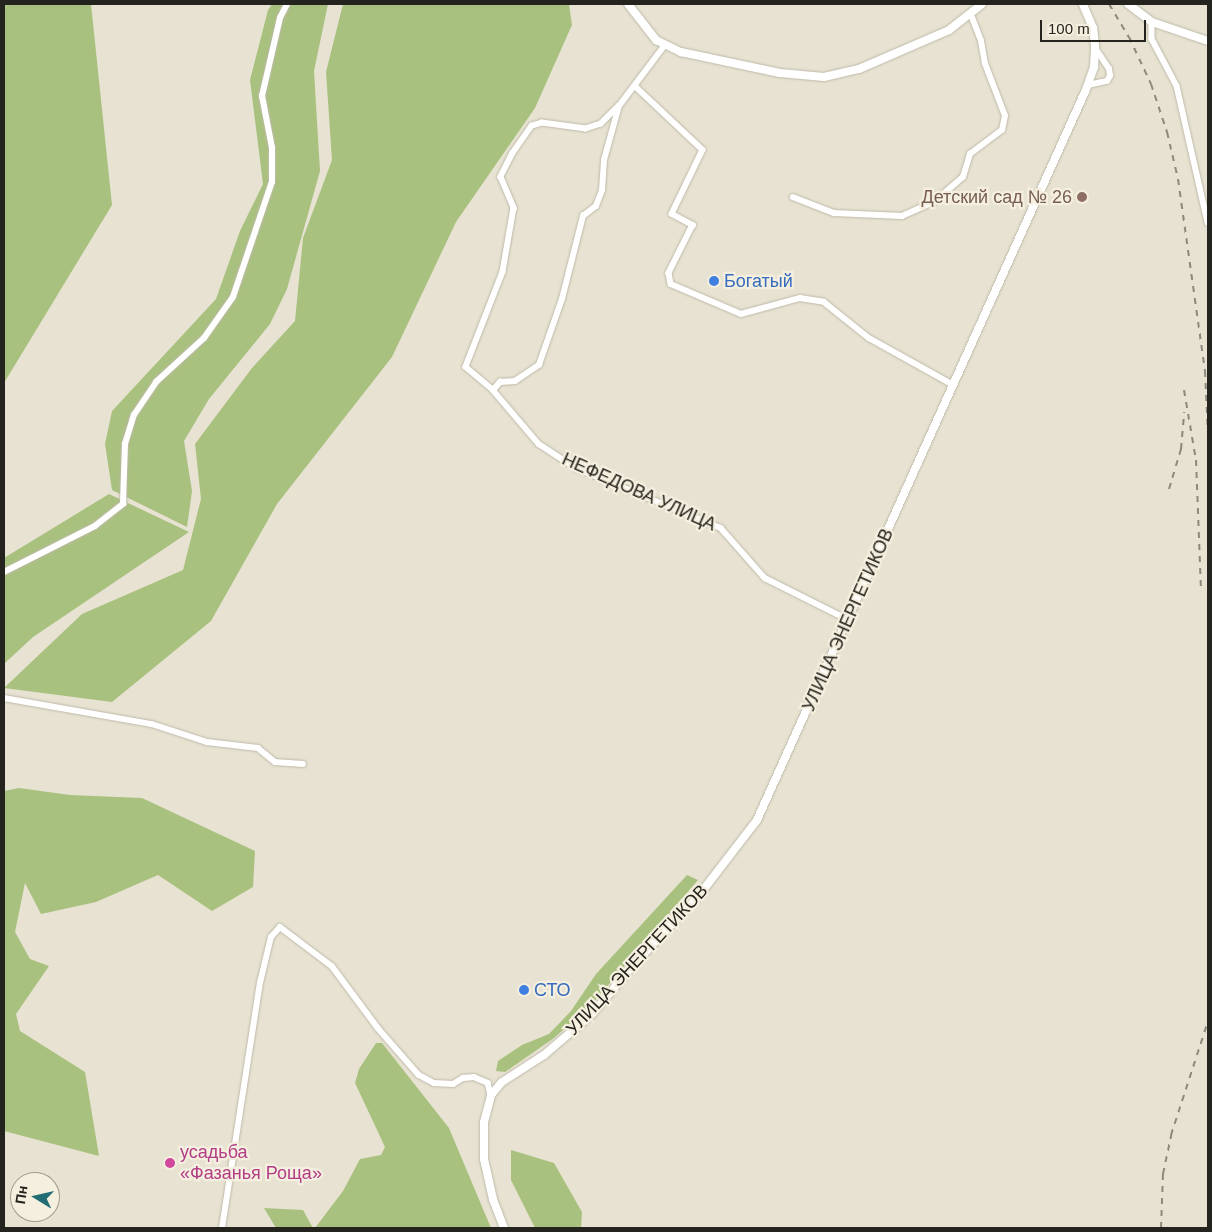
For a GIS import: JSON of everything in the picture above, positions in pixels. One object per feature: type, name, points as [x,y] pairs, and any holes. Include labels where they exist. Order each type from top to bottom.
[{"type":"main road","points":[[628,4],[642,25],[664,46],[699,57],[780,73],[824,77],[894,56],[906,47],[949,30],[982,4]]},
{"type":"main road","name":"УЛИЦА ЭНЕРГЕТИКОВ","points":[[491,1095],[502,1082],[544,1055],[594,1013],[635,963],[697,898],[757,820],[1088,85],[1094,67],[1095,48],[1092,28],[1083,4]]},
{"type":"main road","points":[[1128,4],[1152,22],[1208,41]]},
{"type":"main road","points":[[491,1095],[484,1122],[484,1159],[493,1199],[504,1228]]},
{"type":"street","points":[[4,572],[95,526],[123,504],[125,444],[134,415],[156,382],[204,338],[233,297],[272,182],[272,148],[262,96],[280,18],[287,4]]},
{"type":"street","points":[[793,197],[834,213],[902,216],[934,202],[963,177],[970,154],[1002,130],[1005,116],[985,64],[981,41],[971,14]]},
{"type":"street","points":[[1152,22],[1152,39],[1177,86],[1208,223]]},
{"type":"street","points":[[493,390],[500,382],[515,381],[539,365],[562,299],[583,216],[596,206],[602,190],[604,160],[619,106],[664,46]]},
{"type":"street","points":[[1088,85],[1107,81],[1110,76],[1109,69],[1095,48]]},
{"type":"street","points":[[635,86],[704,150],[672,214],[693,225],[669,273],[671,284],[741,314],[800,298],[824,302],[869,338],[952,384]]},
{"type":"street","name":"НЕФЕДОВА УЛИЦА","points":[[619,106],[601,124],[586,129],[542,123],[532,126],[513,153],[501,177],[514,208],[503,272],[466,367],[493,390],[539,444],[569,464],[722,528],[765,578],[846,619]]},
{"type":"street","points":[[4,698],[152,724],[207,742],[258,748],[275,762],[303,764]]},
{"type":"street","points":[[222,1228],[260,983],[271,937],[280,927],[332,966],[378,1028],[419,1075],[434,1083],[453,1084],[463,1078],[474,1077],[488,1083],[491,1095]]},
{"type":"green space","points":[[4,4],[91,4],[112,205],[4,383]]},
{"type":"green space","points":[[272,4],[328,4],[314,71],[320,171],[287,289],[270,324],[209,399],[184,441],[192,491],[187,527],[112,490],[105,444],[112,411],[216,299],[240,231],[263,184],[250,80],[268,10]]},
{"type":"green space","points":[[343,4],[569,4],[572,25],[535,108],[456,222],[392,357],[277,504],[211,621],[112,702],[4,688],[82,614],[183,570],[201,499],[195,444],[252,368],[295,321],[303,238],[332,160],[326,72]]},
{"type":"green space","points":[[109,494],[189,532],[33,637],[4,664],[4,558]]},
{"type":"green space","points":[[19,788],[70,795],[142,798],[255,851],[253,887],[212,911],[158,875],[96,902],[41,914],[25,883],[15,932],[30,959],[49,966],[16,1014],[20,1031],[85,1072],[99,1156],[4,1131],[4,791]]},
{"type":"green space","points":[[687,875],[698,880],[591,1005],[554,1038],[505,1072],[496,1071],[498,1061],[522,1045],[549,1034],[571,1011],[596,974]]},
{"type":"green space","points":[[376,1043],[382,1043],[449,1128],[491,1228],[315,1228],[343,1191],[360,1159],[381,1155],[385,1147],[355,1083],[359,1069]]},
{"type":"green space","points":[[511,1150],[554,1163],[582,1212],[581,1228],[535,1228],[511,1180]]},
{"type":"green space","points":[[264,1208],[303,1210],[313,1228],[276,1228]]},
{"type":"railway","points":[[1109,4],[1129,37],[1151,84],[1167,132],[1178,179],[1205,371],[1208,434]]},
{"type":"railway","points":[[1184,390],[1196,460],[1201,592]]},
{"type":"railway","points":[[1169,489],[1181,449],[1184,412]]},
{"type":"railway","points":[[1161,1228],[1163,1174],[1171,1135],[1208,1021]]},
{"type":"place","name":"Детский сад № 26","points":[[1082,197]]},
{"type":"place","name":"Богатый","points":[[714,281]]},
{"type":"place","name":"СТО","points":[[524,990]]},
{"type":"place","name":"усадьба «Фазанья Роща»","points":[[170,1163]]}]
